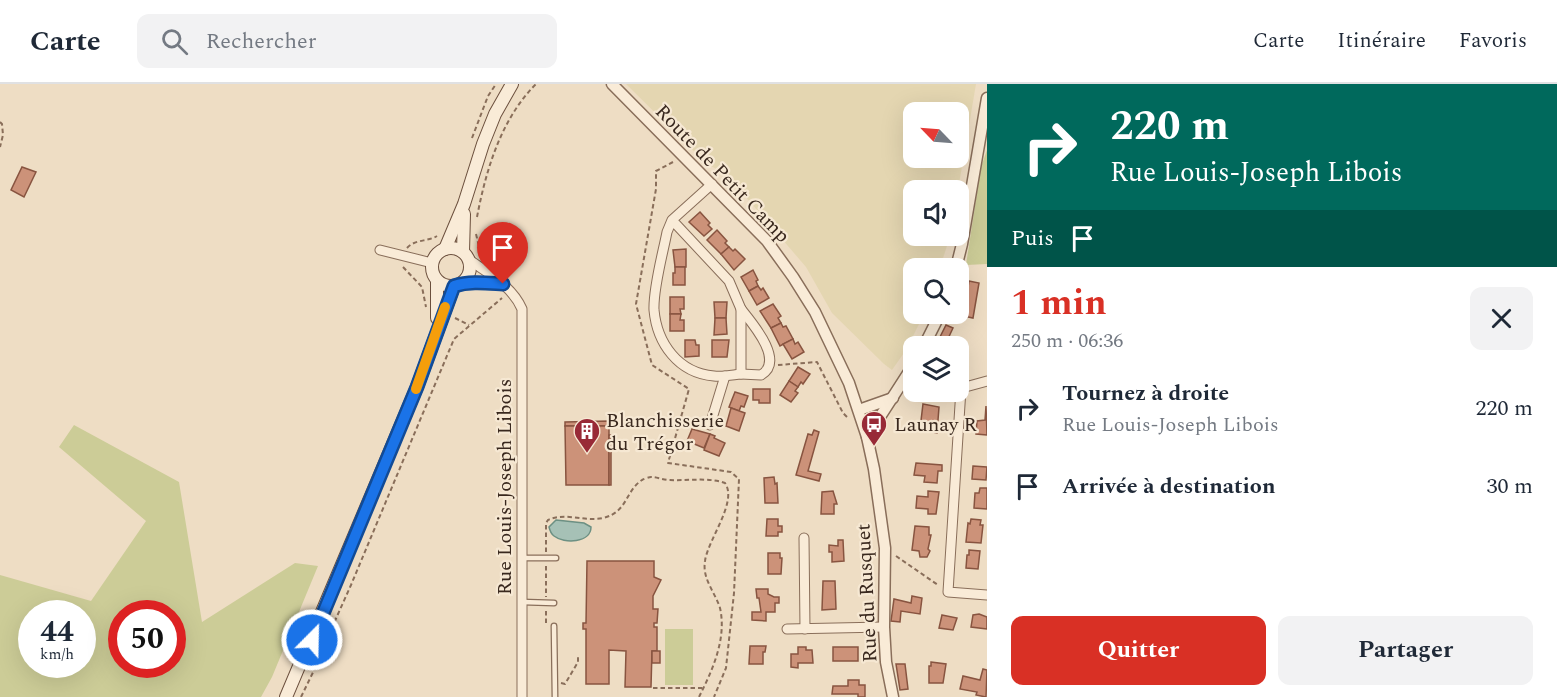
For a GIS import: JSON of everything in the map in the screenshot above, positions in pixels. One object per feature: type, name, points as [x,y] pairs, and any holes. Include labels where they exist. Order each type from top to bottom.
[{"type":"main road","points":[[446,249],[495,114],[512,86]]},
{"type":"main road","points":[[286,697],[369,504],[458,285],[468,275],[465,256],[464,204]]},
{"type":"main road","points":[[435,340],[438,297],[432,263],[438,253],[446,249],[452,248],[465,256]]},
{"type":"main road","points":[[437,281],[445,286],[458,285]]},
{"type":"street","name":"Route de Petit Camp","points":[[613,85],[767,241],[815,312],[849,383]]},
{"type":"street","points":[[958,258],[987,98]]},
{"type":"street","points":[[672,220],[729,281],[741,309],[755,326],[770,354],[770,368],[761,375],[707,375],[672,356],[663,343],[654,308],[667,232],[672,220],[712,184]]},
{"type":"street","points":[[380,250],[432,263]]},
{"type":"street","name":"Rue Louis-Joseph Libois","points":[[465,256],[503,284],[518,300],[522,309],[522,697]]},
{"type":"street","points":[[458,285],[503,284]]},
{"type":"street","points":[[741,309],[741,374]]},
{"type":"street","points":[[710,425],[725,376]]},
{"type":"street","points":[[969,386],[987,381]]},
{"type":"street","name":"Rue du Rusquet","points":[[849,383],[867,437],[874,469],[885,548],[884,627],[886,662],[893,697]]},
{"type":"street","points":[[867,437],[893,398],[903,387]]},
{"type":"street","points":[[859,410],[893,398]]},
{"type":"street","points":[[959,402],[948,592],[987,595]]},
{"type":"street","points":[[804,538],[805,629]]},
{"type":"street","points":[[787,629],[884,627]]},
{"type":"lane","points":[[522,558],[556,558]]},
{"type":"lane","points":[[522,602],[554,603]]},
{"type":"lane","points":[[554,626],[555,697]]},
{"type":"path","points":[[0,122],[3,135],[0,147]]},
{"type":"path","points":[[675,160],[656,171],[656,189],[636,304],[652,365],[689,389],[668,463],[731,472],[739,479],[734,593],[726,669],[714,697]]},
{"type":"path","points":[[402,255],[414,242],[432,239],[438,235]]},
{"type":"path","points":[[770,368],[782,364],[817,362],[843,413],[854,421]]},
{"type":"path","points":[[546,626],[546,523],[548,520],[562,517],[593,519],[613,515],[622,508],[636,486],[650,477],[667,480],[716,480],[725,483],[729,490],[727,504],[709,546],[705,563],[705,574],[721,616],[715,663],[699,697]]},
{"type":"path","points":[[885,548],[948,592]]},
{"type":"path","points":[[555,683],[565,684],[578,662],[578,655]]},
{"type":"path","points":[[653,688],[704,688]]},
{"type":"shaded area","points":[[626,84],[976,84],[969,125],[969,102],[903,102],[903,168],[962,168],[960,180],[903,180],[903,246],[947,246],[943,258],[903,258],[903,324],[919,324],[913,336],[903,336],[903,354],[892,370],[832,313],[806,267],[726,174],[707,164]]},
{"type":"shaded area","points":[[556,520],[584,523],[591,527],[590,532],[582,539],[570,541],[558,539],[549,527]]},
{"type":"green space","points":[[987,150],[987,264],[969,265],[969,258],[967,258],[981,167]]},
{"type":"green space","points":[[74,425],[179,482],[202,622],[295,563],[318,566],[272,677],[261,697],[0,697],[0,575],[88,600],[18,600],[18,678],[96,678],[96,600],[92,600],[146,521],[59,447]]},
{"type":"green space","points":[[665,629],[693,629],[693,685],[665,685]]},
{"type":"building","points":[[22,167],[36,172],[24,197],[11,190]]},
{"type":"building","points":[[700,212],[710,223],[708,225],[712,229],[704,236],[689,222]]},
{"type":"building","points":[[717,230],[727,241],[725,243],[729,247],[721,254],[707,240]]},
{"type":"building","points":[[729,247],[733,251],[735,249],[745,259],[734,270],[721,254]]},
{"type":"building","points":[[686,249],[686,267],[675,267],[673,250]]},
{"type":"building","points":[[675,267],[685,267],[685,285],[673,285]]},
{"type":"building","points":[[753,270],[758,286],[749,291],[741,277]]},
{"type":"building","points":[[969,281],[979,283],[973,318],[969,317]]},
{"type":"building","points":[[758,286],[761,290],[763,288],[769,298],[757,305],[749,291]]},
{"type":"building","points":[[670,297],[684,297],[684,309],[680,309],[681,314],[670,314]]},
{"type":"building","points":[[714,302],[727,302],[726,318],[715,318]]},
{"type":"building","points":[[773,304],[781,316],[778,318],[781,323],[771,328],[760,311]]},
{"type":"building","points":[[670,314],[681,314],[680,320],[684,320],[684,331],[670,331]]},
{"type":"building","points":[[715,318],[726,318],[727,334],[714,335]]},
{"type":"building","points":[[781,323],[783,327],[786,326],[793,339],[780,346],[771,328]]},
{"type":"building","points":[[946,325],[953,328],[949,336],[940,336]]},
{"type":"building","points":[[793,339],[795,344],[798,342],[804,352],[792,359],[783,344]]},
{"type":"building","points":[[685,340],[695,340],[696,345],[699,345],[699,356],[685,357]]},
{"type":"building","points":[[712,340],[729,340],[727,357],[712,357]]},
{"type":"building","points":[[798,367],[810,374],[798,387],[789,381]]},
{"type":"building","points":[[789,381],[798,387],[795,391],[798,393],[791,402],[780,395]]},
{"type":"building","points":[[753,389],[770,389],[770,403],[759,403],[759,400],[753,400]]},
{"type":"building","points":[[735,392],[748,396],[744,407],[741,406],[739,411],[729,407]]},
{"type":"building","points":[[923,404],[939,407],[937,433],[920,429]]},
{"type":"building","points":[[986,406],[987,435],[976,434],[977,421],[985,420]]},
{"type":"building","points":[[731,408],[745,413],[739,431],[726,426]]},
{"type":"building","points":[[609,421],[609,426],[565,426],[565,422]]},
{"type":"building","name":"Blanchisserie du Trégor","points":[[565,426],[609,426],[609,485],[566,485]]},
{"type":"building","points":[[692,429],[710,434],[704,448],[687,441]]},
{"type":"building","points":[[814,430],[819,432],[808,471],[821,474],[819,481],[796,475],[808,434],[812,435]]},
{"type":"building","points":[[710,434],[725,443],[719,456],[704,450]]},
{"type":"building","points":[[609,435],[611,435],[611,485],[609,485]]},
{"type":"building","points":[[916,463],[942,465],[942,471],[938,471],[937,483],[924,482],[925,476],[914,475]]},
{"type":"building","points":[[973,466],[987,467],[986,480],[972,479]]},
{"type":"building","points":[[774,477],[775,484],[777,483],[778,503],[765,503],[764,478]]},
{"type":"building","points":[[980,488],[987,488],[987,509],[974,508],[975,493],[979,493]]},
{"type":"building","points":[[833,491],[837,504],[834,504],[834,514],[821,514],[822,492]]},
{"type":"building","points":[[928,491],[939,492],[936,514],[928,514],[928,509],[916,508],[917,496],[928,497]]},
{"type":"building","points":[[767,519],[778,519],[778,526],[782,526],[782,532],[778,532],[778,536],[766,536]]},
{"type":"building","points":[[971,519],[981,520],[980,525],[983,525],[981,543],[966,542],[968,523],[970,524]]},
{"type":"building","points":[[915,526],[929,527],[929,535],[931,535],[928,549],[930,551],[927,557],[920,557],[919,551],[912,550]]},
{"type":"building","points":[[838,540],[843,540],[844,561],[832,562],[829,545],[838,546]]},
{"type":"building","points":[[969,550],[980,551],[978,569],[966,568]]},
{"type":"building","points":[[768,553],[780,553],[781,574],[768,574]]},
{"type":"building","points":[[587,561],[654,561],[654,577],[661,580],[653,596],[653,609],[658,609],[657,623],[654,623],[654,627],[657,627],[657,651],[652,651],[651,687],[625,687],[626,651],[609,650],[609,684],[586,684],[586,629],[583,629],[583,623],[586,623]]},
{"type":"building","points":[[823,581],[835,581],[836,609],[822,610]]},
{"type":"building","points":[[756,589],[768,589],[768,594],[779,597],[779,603],[775,603],[775,612],[766,612],[766,621],[752,620],[752,612],[761,612]]},
{"type":"building","points":[[912,596],[922,598],[920,614],[901,611],[900,622],[891,621],[894,599],[911,603]]},
{"type":"building","points":[[979,614],[987,617],[987,629],[971,627],[973,615]]},
{"type":"building","points":[[942,615],[957,618],[953,630],[939,628]]},
{"type":"building","points":[[750,646],[766,646],[763,652],[763,664],[749,664]]},
{"type":"building","points":[[798,647],[812,650],[813,663],[798,663],[798,668],[791,667],[791,654],[798,654]]},
{"type":"building","points":[[833,647],[858,647],[858,661],[833,661]]},
{"type":"building","points":[[652,651],[660,651],[660,663],[652,663]]},
{"type":"building","points":[[931,662],[946,664],[943,683],[929,683]]},
{"type":"building","points":[[896,664],[905,664],[908,689],[900,690]]},
{"type":"building","points":[[983,669],[987,670],[986,697],[976,695],[977,692],[960,689],[963,676],[980,680]]},
{"type":"building","points":[[848,680],[859,680],[859,685],[865,685],[865,697],[858,697],[858,694],[832,694],[833,686],[848,686]]},
{"type":"slow traffic","points":[[416,389],[445,307]]},
{"type":"place","name":"Launay R","points":[[874,447]]},
{"type":"place","name":"Blanchisserie du Trégor","points":[[587,454]]},
{"type":"route","points":[[312,640],[417,387],[454,286],[461,283],[480,282],[503,284]]}]
